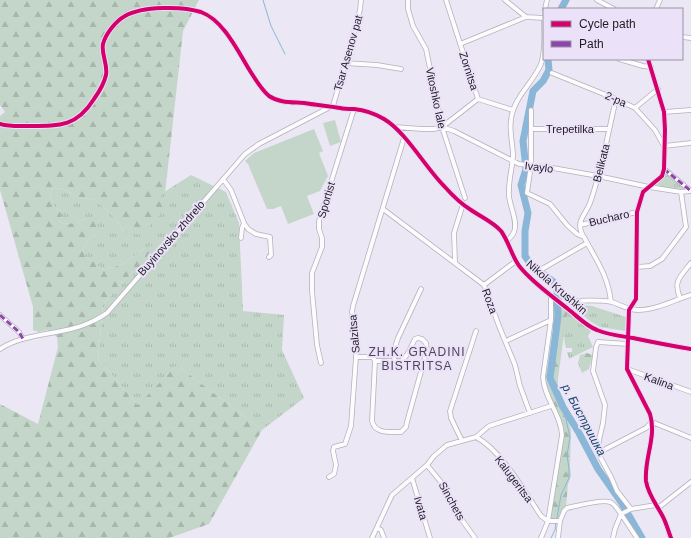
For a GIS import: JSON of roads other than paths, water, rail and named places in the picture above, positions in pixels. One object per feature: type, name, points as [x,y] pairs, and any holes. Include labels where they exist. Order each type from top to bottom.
[{"type":"street","name":"Tsar Asenov pat","points":[[333,106],[360,10],[360,0]]},
{"type":"street","name":"Vitoshko lale","points":[[408,0],[408,9],[413,26],[426,49],[442,127],[465,198]]},
{"type":"street","name":"Zornitsa","points":[[442,127],[478,99],[446,0]]},
{"type":"street","points":[[505,0],[526,17]]},
{"type":"street","points":[[597,0],[612,8]]},
{"type":"street","name":"Nikola Krushkin","points":[[0,124],[12,126],[52,126],[63,124],[78,118],[86,111],[103,83],[106,73],[103,44],[107,34],[116,22],[127,15],[162,8],[193,10],[203,13],[215,20],[225,32],[269,96],[286,102],[333,106],[341,109],[354,109],[371,113],[384,119],[395,127],[435,176],[463,204],[501,232],[516,261],[525,273],[595,330],[691,349]]},
{"type":"street","points":[[460,44],[526,17],[543,18]]},
{"type":"street","points":[[507,241],[514,232],[515,224],[509,191],[512,161],[510,133],[511,119],[513,110],[523,91],[536,75],[543,51]]},
{"type":"street","points":[[622,60],[651,67]]},
{"type":"street","points":[[648,60],[664,112],[664,169],[662,176],[643,192],[637,212],[636,299],[629,310],[627,369],[650,414],[653,432],[646,474],[646,483],[662,515],[671,538]]},
{"type":"street","points":[[345,63],[377,65],[400,69]]},
{"type":"street","name":"2-ра","points":[[552,73],[616,99],[634,108],[655,130],[664,146]]},
{"type":"street","points":[[634,108],[658,89]]},
{"type":"street","points":[[478,99],[513,110]]},
{"type":"street","name":"Belikata","points":[[580,225],[581,220],[590,205],[616,99]]},
{"type":"street","name":"Buyinovsko zhdrelo","points":[[0,349],[7,344],[23,339],[78,327],[93,321],[106,313],[245,154],[259,144],[333,106]]},
{"type":"street","name":"Sportist","points":[[321,363],[317,345],[312,291],[312,273],[322,246],[319,221],[354,109]]},
{"type":"street","points":[[531,110],[531,165],[527,193],[550,204],[567,225],[577,234],[584,237]]},
{"type":"street","points":[[664,112],[691,110]]},
{"type":"street","name":"Ivaylo","points":[[395,127],[422,129],[442,127],[454,131],[519,164],[598,176],[648,187],[681,192],[691,191]]},
{"type":"street","name":"Trepetilka","points":[[530,130],[609,129]]},
{"type":"street","name":"Salzitsa","points":[[329,477],[334,474],[336,465],[333,453],[334,447],[345,444],[351,426],[356,357],[352,312],[404,138]]},
{"type":"street","points":[[664,146],[691,143]]},
{"type":"street","points":[[664,169],[691,191]]},
{"type":"street","points":[[223,179],[231,190],[244,223],[248,229],[270,237],[272,255],[269,257]]},
{"type":"street","points":[[637,267],[650,266],[662,258],[686,227],[681,192]]},
{"type":"street","points":[[455,262],[454,233],[463,204]]},
{"type":"street","name":"Roza","points":[[383,209],[484,285],[498,326],[515,364],[520,386],[530,413]]},
{"type":"street","name":"Bucharo","points":[[580,225],[637,212]]},
{"type":"street","points":[[685,219],[691,219]]},
{"type":"street","points":[[241,238],[244,223]]},
{"type":"street","points":[[580,225],[580,230],[605,275],[609,286],[611,302]]},
{"type":"street","points":[[542,269],[587,243]]},
{"type":"street","points":[[484,285],[516,261]]},
{"type":"street","points":[[680,298],[677,290],[677,284],[679,278],[691,263]]},
{"type":"street","points":[[394,361],[395,347],[398,338],[421,289]]},
{"type":"street","points":[[559,302],[598,301],[611,302],[629,310],[650,309],[691,294]]},
{"type":"street","points":[[541,538],[549,521],[562,435],[560,422],[545,391],[542,377],[551,320],[552,296]]},
{"type":"street","points":[[0,315],[19,332],[23,339]]},
{"type":"street","points":[[506,341],[551,320]]},
{"type":"street","points":[[462,441],[451,418],[450,411],[476,331]]},
{"type":"street","points":[[356,357],[373,357],[375,361],[373,427],[378,431],[401,432],[406,427],[427,350],[426,343],[422,339],[415,339],[404,359],[394,361],[375,361]]},
{"type":"street","points":[[628,344],[598,342],[593,371],[605,405],[598,454],[617,491],[629,509]]},
{"type":"street","name":"Kalina","points":[[627,369],[691,392]]},
{"type":"street","points":[[372,538],[378,528],[392,495],[427,465],[434,456],[447,445],[476,437],[489,426],[551,406]]},
{"type":"street","points":[[598,454],[646,428],[652,422]]},
{"type":"street","points":[[652,422],[691,438]]},
{"type":"street","name":"Kalugeritsa","points":[[476,437],[483,440],[508,467],[542,516],[549,521]]},
{"type":"street","name":"Sinchets","points":[[427,465],[445,487],[459,516],[475,538]]},
{"type":"street","name":"Ivata","points":[[412,478],[430,538]]},
{"type":"street","points":[[614,538],[615,529],[621,514],[629,509],[657,507],[691,482]]},
{"type":"street","points":[[558,538],[558,521],[564,511],[568,508],[609,502],[614,505],[621,514],[637,538]]},
{"type":"street","points":[[549,521],[558,521]]},
{"type":"street","points":[[378,528],[384,538]]},
{"type":"waterway","points":[[263,0],[271,26],[285,54]]},
{"type":"waterway","name":"р. Бистришка","points":[[562,8],[566,0]]},
{"type":"waterway","name":"р. Бистришка","points":[[548,60],[549,70],[543,81],[533,91],[523,141],[526,169],[521,185],[528,213],[525,231],[525,256],[531,265],[555,283],[557,291],[558,316],[550,378],[563,407],[598,469],[621,502],[642,538]]},
{"type":"waterway","name":"р. Бистришка","points":[[526,169],[526,189]]},
{"type":"waterway","name":"р. Бистришка","points":[[525,195],[525,200]]},
{"type":"waterway","points":[[557,518],[561,495],[569,478],[567,455],[570,437],[563,407]]},
{"type":"waterway","points":[[551,538],[555,530],[556,522]]},
{"type":"district","name":"ZH.K. GRADINI BISTRITSA","points":[[417,359]]}]
